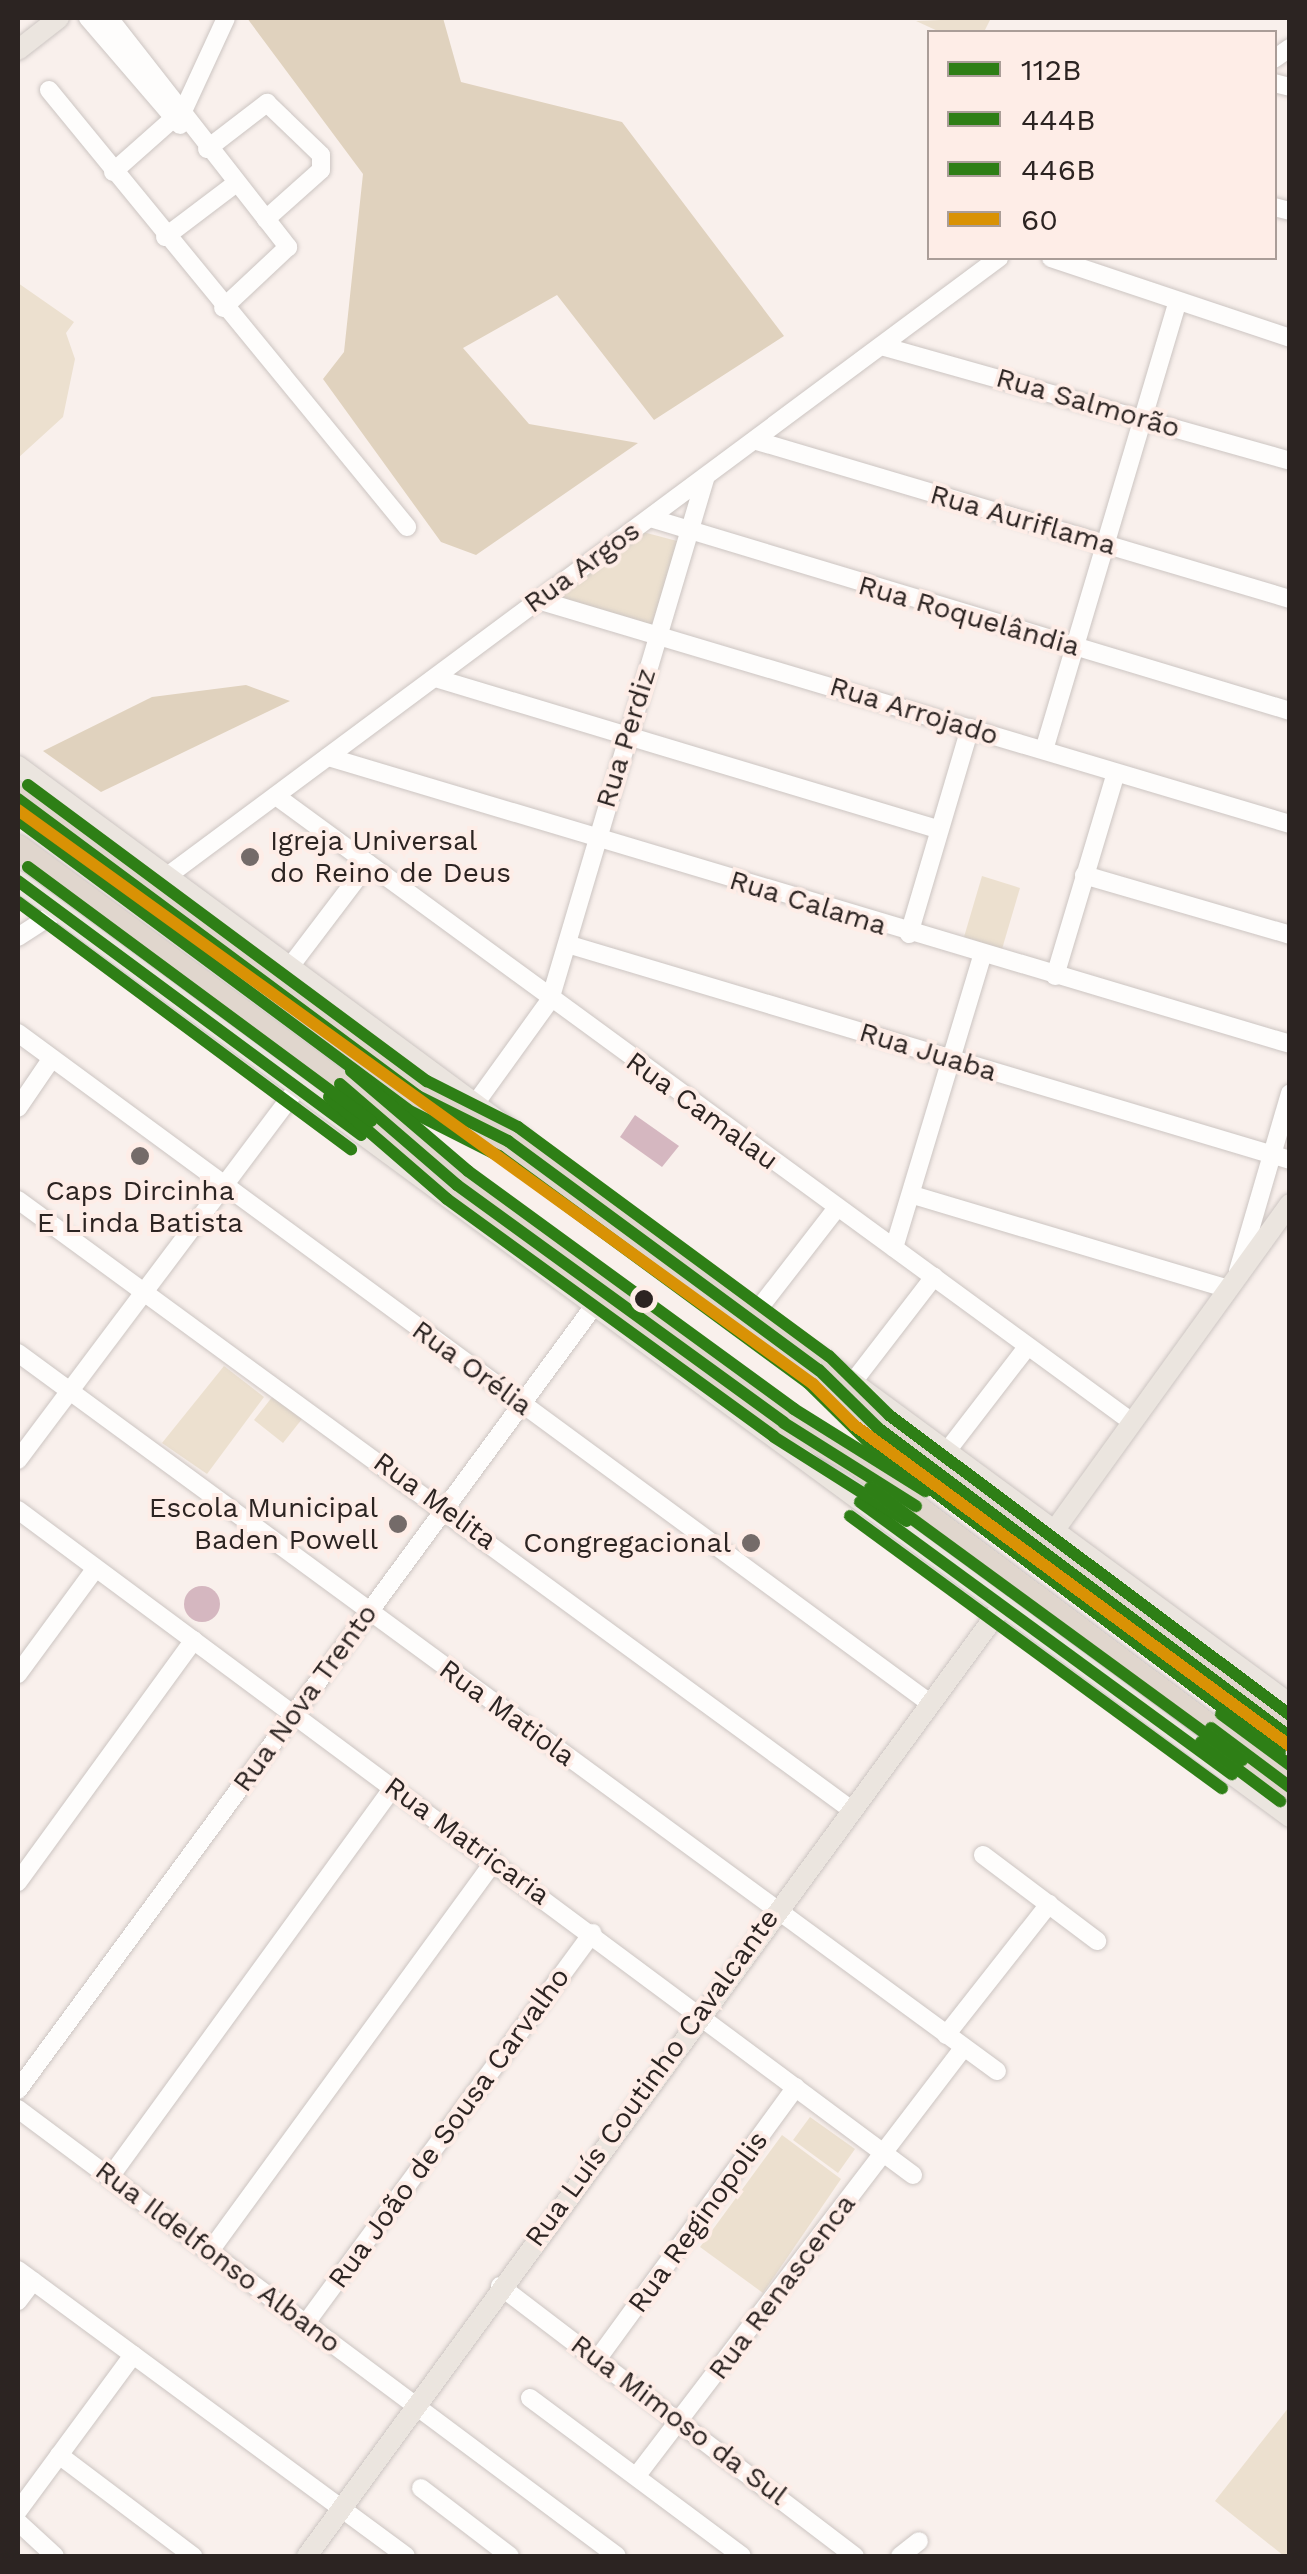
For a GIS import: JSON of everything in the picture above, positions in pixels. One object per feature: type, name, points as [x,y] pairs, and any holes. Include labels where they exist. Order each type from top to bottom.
[{"type":"highway","points":[[18,788],[81,846]]},
{"type":"highway","points":[[18,799],[418,1096],[508,1142],[804,1359],[878,1428],[1290,1737]]},
{"type":"highway","points":[[18,847],[334,1079],[457,1184],[784,1423],[854,1461],[1290,1786]]},
{"type":"main road","points":[[18,50],[59,18]]},
{"type":"main road","points":[[18,766],[1290,1704]]},
{"type":"main road","points":[[18,881],[1290,1817]]},
{"type":"main road","points":[[1054,1531],[1290,1204]]},
{"type":"main road","name":"Rua Luís Coutinho Cavalcante","points":[[308,2556],[776,1906],[1003,1605]]},
{"type":"street","points":[[88,18],[128,52]]},
{"type":"street","points":[[109,18],[128,52],[266,219],[287,254],[223,308]]},
{"type":"street","points":[[113,172],[178,115],[226,18]]},
{"type":"street","points":[[49,90],[223,308],[407,526]]},
{"type":"street","points":[[202,143],[267,103],[321,155],[321,170],[266,219]]},
{"type":"street","points":[[165,237],[236,184]]},
{"type":"street","name":"Rua Argos","points":[[166,877],[885,347],[995,260]]},
{"type":"street","points":[[1056,260],[1176,307],[1290,338]]},
{"type":"street","points":[[1044,750],[1101,543],[1176,307]]},
{"type":"street","name":"Rua Salmorão","points":[[885,347],[1290,461]]},
{"type":"street","name":"Rua Auriflama","points":[[757,441],[1290,598]]},
{"type":"street","name":"Rua Perdiz","points":[[475,1104],[550,1000],[626,734],[706,478]]},
{"type":"street","name":"Rua Roquelândia","points":[[650,518],[688,536],[1290,711]]},
{"type":"street","name":"Rua Arrojado","points":[[538,600],[1290,824]]},
{"type":"street","points":[[436,678],[937,829]]},
{"type":"street","points":[[909,934],[970,728]]},
{"type":"street","name":"Rua Calama","points":[[328,756],[982,957],[1290,1044]]},
{"type":"street","points":[[1055,976],[1116,773]]},
{"type":"street","name":"Rua Camalau","points":[[276,796],[1132,1422]]},
{"type":"street","points":[[289,968],[368,864]]},
{"type":"street","points":[[1084,875],[1290,935]]},
{"type":"street","points":[[18,937],[58,911]]},
{"type":"street","name":"Rua Juaba","points":[[567,944],[1290,1160]]},
{"type":"street","points":[[894,1248],[982,957]]},
{"type":"street","name":"Rua Orélia","points":[[18,1033],[221,1186],[927,1701]]},
{"type":"street","points":[[18,1108],[52,1058]]},
{"type":"street","points":[[18,1460],[298,1087]]},
{"type":"street","points":[[913,1195],[1233,1281],[1290,1094]]},
{"type":"street","name":"Rua Melita","points":[[18,1200],[145,1289],[849,1808]]},
{"type":"street","points":[[757,1311],[836,1209]]},
{"type":"street","points":[[854,1382],[934,1277]]},
{"type":"street","name":"Rua Nova Trento","points":[[18,2090],[594,1306]]},
{"type":"street","points":[[946,1451],[1027,1347]]},
{"type":"street","name":"Rua Matiola","points":[[18,1353],[997,2071]]},
{"type":"street","name":"Rua Matricaria","points":[[18,1510],[913,2175]]},
{"type":"street","points":[[18,1674],[95,1570]]},
{"type":"street","points":[[18,1882],[194,1640]]},
{"type":"street","points":[[110,2177],[393,1787]]},
{"type":"street","points":[[984,1855],[1098,1940]]},
{"type":"street","points":[[210,2251],[494,1862]]},
{"type":"street","points":[[946,2036],[1048,1904]]},
{"type":"street","name":"Rua João de Sousa Carvalho","points":[[306,2323],[592,1933]]},
{"type":"street","name":"Rua Renascenca","points":[[638,2474],[682,2422],[964,2048]]},
{"type":"street","name":"Rua Reginopolis","points":[[599,2358],[796,2087]]},
{"type":"street","name":"Rua Ildelfonso Albano","points":[[18,2108],[617,2556]]},
{"type":"street","points":[[18,2302],[25,2276],[406,2556]]},
{"type":"street","name":"Rua Mimoso da Sul","points":[[500,2286],[856,2556]]},
{"type":"street","points":[[18,2511],[133,2356]]},
{"type":"street","points":[[530,2398],[638,2474],[742,2556]]},
{"type":"street","points":[[59,2454],[193,2556]]},
{"type":"street","points":[[421,2488],[510,2556]]},
{"type":"street","points":[[18,2522],[54,2556]]},
{"type":"street","points":[[900,2556],[920,2541]]},
{"type":"shaded area","points":[[247,18],[443,18],[461,82],[622,122],[784,336],[654,420],[557,295],[463,348],[529,424],[638,443],[476,555],[441,542],[323,379],[344,352],[363,174]]},
{"type":"shaded area","points":[[991,18],[985,30],[936,30],[916,21]]},
{"type":"shaded area","points":[[18,283],[74,322],[66,333],[75,359],[63,417],[18,458]]},
{"type":"shaded area","points":[[643,532],[677,541],[653,625],[544,601]]},
{"type":"shaded area","points":[[246,685],[290,701],[101,792],[43,751],[152,697]]},
{"type":"shaded area","points":[[982,876],[1020,888],[1002,949],[964,937]]},
{"type":"shaded area","points":[[635,1115],[679,1146],[662,1167],[620,1137]]},
{"type":"shaded area","points":[[224,1366],[264,1397],[207,1474],[162,1443]]},
{"type":"shaded area","points":[[273,1396],[302,1419],[283,1443],[254,1420]]},
{"type":"shaded area","points":[[202,1586],[215,1591],[220,1604],[215,1617],[202,1622],[189,1617],[184,1604],[189,1591]]},
{"type":"shaded area","points":[[810,2117],[855,2149],[838,2173],[793,2140]]},
{"type":"shaded area","points":[[782,2135],[841,2179],[763,2293],[700,2247]]},
{"type":"shaded area","points":[[1289,2407],[1290,2556],[1284,2556],[1215,2501]]},
{"type":"transit line","name":"446B","points":[[28,785],[427,1081],[518,1127],[829,1356],[889,1415],[1290,1715]]},
{"type":"transit line","name":"112B","points":[[18,799],[418,1096],[508,1141],[819,1370],[878,1428],[1290,1737]]},
{"type":"transit line","name":"60","points":[[18,810],[813,1384],[854,1425],[1290,1746]]},
{"type":"transit line","name":"444B","points":[[18,820],[408,1110],[499,1156],[808,1383],[868,1442],[1280,1751]]},
{"type":"transit line","name":"446B","points":[[28,867],[371,1121]]},
{"type":"transit line","name":"112B","points":[[18,881],[361,1135]]},
{"type":"transit line","name":"444B","points":[[18,902],[351,1149]]},
{"type":"transit line","name":"446B","points":[[351,1071],[468,1171],[794,1409],[925,1491]]},
{"type":"transit line","name":"112B","points":[[340,1084],[457,1185],[784,1423],[916,1506]]},
{"type":"transit line","name":"444B","points":[[329,1097],[447,1199],[774,1437],[907,1521]]},
{"type":"transit line","name":"446B","points":[[870,1488],[1242,1760]]},
{"type":"transit line","name":"112B","points":[[860,1502],[1232,1774]]},
{"type":"transit line","name":"444B","points":[[850,1516],[1222,1788]]},
{"type":"transit line","name":"446B","points":[[1221,1714],[1290,1765]]},
{"type":"transit line","name":"112B","points":[[1211,1728],[1290,1787]]},
{"type":"transit line","name":"444B","points":[[1201,1742],[1280,1801]]},
{"type":"place","name":"Igreja Universal do Reino de Deus","points":[[250,857]]},
{"type":"place","name":"Caps Dircinha E Linda Batista","points":[[140,1156]]},
{"type":"place","name":"Escola Municipal Baden Powell","points":[[398,1524]]},
{"type":"place","name":"Congregacional","points":[[751,1543]]}]
